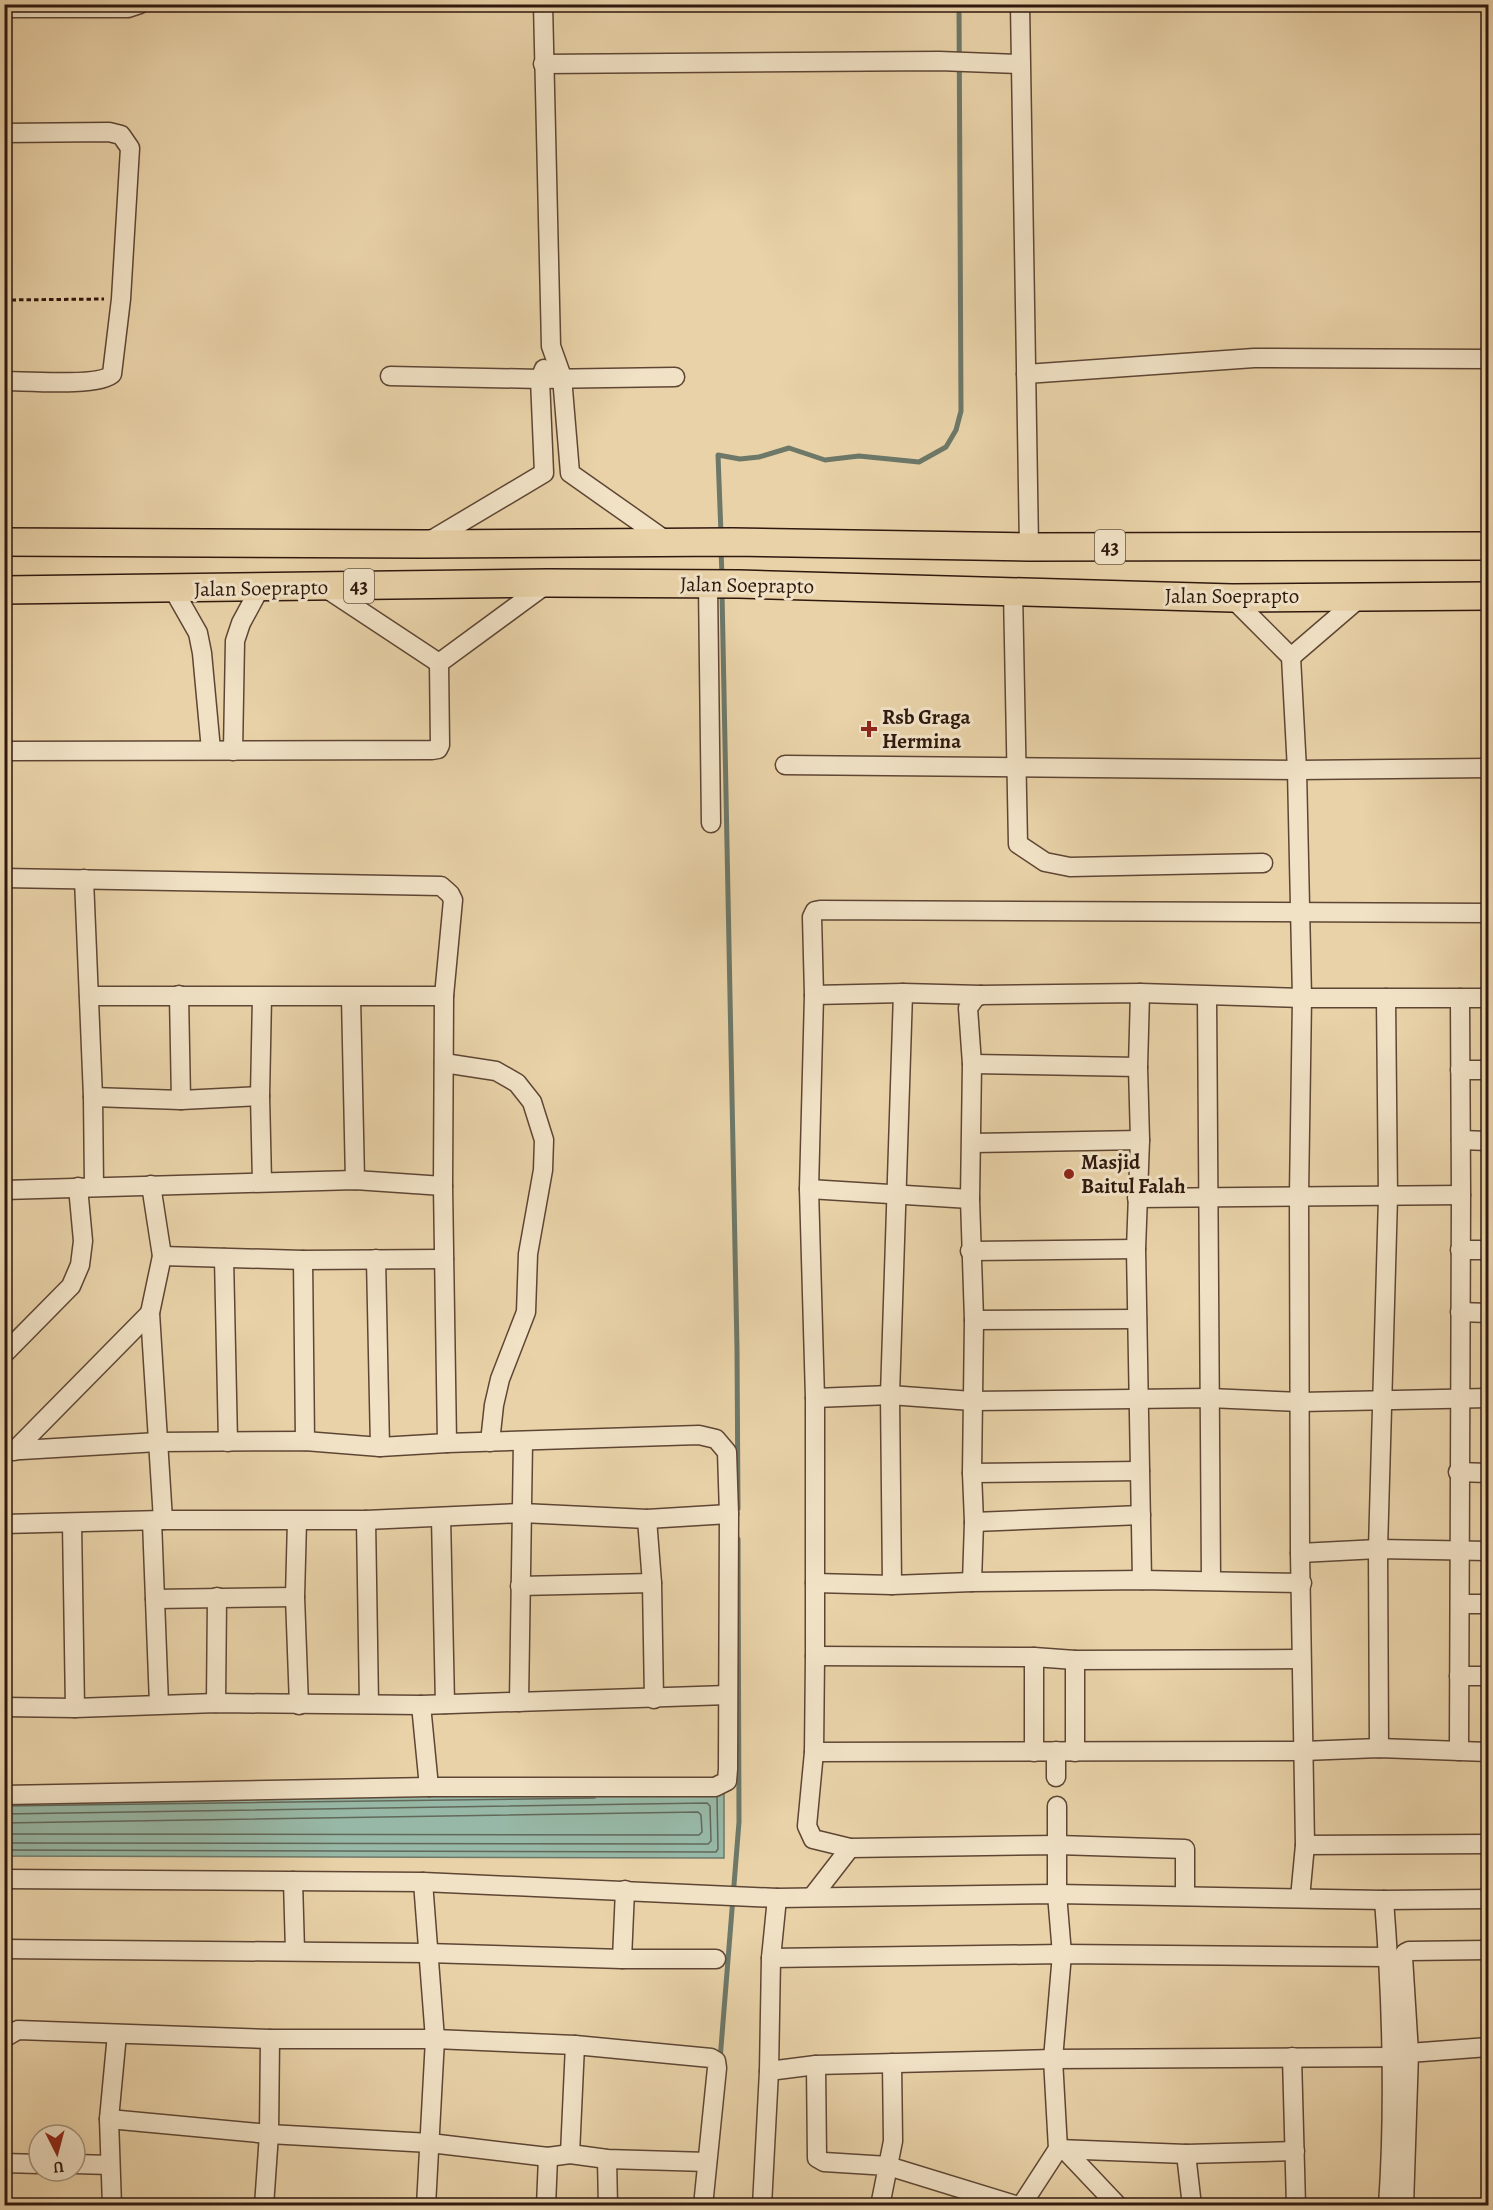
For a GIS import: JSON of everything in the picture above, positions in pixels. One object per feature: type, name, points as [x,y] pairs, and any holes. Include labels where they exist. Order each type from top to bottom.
[{"type":"highway","name":"Jalan Soeprapto","points":[[4,542],[423,544],[722,542],[1029,547],[1488,546]]},
{"type":"highway","name":"Jalan Soeprapto","points":[[4,590],[548,583],[1013,591],[1232,598],[1488,596]]},
{"type":"street","points":[[4,8],[128,8],[140,4]]},
{"type":"street","points":[[543,4],[551,346],[562,377],[570,473]]},
{"type":"street","points":[[1020,4],[1029,547]]},
{"type":"street","points":[[543,64],[939,62],[1020,64]]},
{"type":"street","points":[[4,134],[109,132],[122,135],[130,148],[121,299],[112,374],[108,378],[87,382],[4,381]]},
{"type":"street","points":[[543,473],[540,379],[551,346]]},
{"type":"street","points":[[1026,374],[1254,358],[1488,358]]},
{"type":"street","points":[[390,376],[540,379],[675,377]]},
{"type":"street","points":[[423,544],[543,473],[570,473],[668,542]]},
{"type":"street","points":[[439,663],[548,583]]},
{"type":"street","points":[[711,824],[720,585]]},
{"type":"street","points":[[233,751],[235,641],[241,623],[261,586]]},
{"type":"street","points":[[324,587],[439,663]]},
{"type":"street","points":[[173,589],[198,633],[211,750]]},
{"type":"street","points":[[1013,591],[1018,844],[1044,862],[1070,867],[1263,863]]},
{"type":"street","points":[[1291,657],[1362,596]]},
{"type":"street","points":[[1232,598],[1291,657],[1297,770],[1302,998],[1299,1195],[1300,1553],[1305,1845],[1300,1898]]},
{"type":"street","points":[[4,751],[438,749],[440,745],[439,663]]},
{"type":"street","points":[[785,765],[1297,770],[1488,768]]},
{"type":"street","points":[[4,878],[441,886],[450,894],[453,900],[444,996],[443,1186],[447,1443]]},
{"type":"street","points":[[4,1354],[72,1286],[80,1265],[93,1097],[84,879]]},
{"type":"street","points":[[1185,1896],[1185,1849],[1058,1845],[850,1848],[813,1839],[808,1832],[814,1752],[815,1656],[815,1398],[809,1189],[813,995],[812,917],[815,911],[820,910],[1488,913]]},
{"type":"street","points":[[813,995],[903,993],[981,996],[1140,993],[1302,998],[1488,998]]},
{"type":"street","points":[[892,1585],[890,1395],[903,993]]},
{"type":"street","points":[[1140,993],[1137,1319],[1142,1580]]},
{"type":"street","points":[[179,995],[181,1100]]},
{"type":"street","points":[[88,996],[444,996]]},
{"type":"street","points":[[972,1582],[974,1320],[970,1251],[972,1064],[968,1008],[975,998],[981,996]]},
{"type":"street","points":[[1207,996],[1211,1580]]},
{"type":"street","points":[[262,997],[260,1096],[262,1182]]},
{"type":"street","points":[[351,997],[355,1180]]},
{"type":"street","points":[[1379,1748],[1378,1549],[1388,1197],[1386,998]]},
{"type":"street","points":[[1459,1751],[1460,998]]},
{"type":"street","points":[[444,1063],[495,1071],[517,1083],[532,1102],[544,1140],[543,1170],[528,1254],[526,1312],[500,1379],[494,1404],[490,1442]]},
{"type":"street","points":[[972,1064],[1138,1067]]},
{"type":"street","points":[[1460,1070],[1488,1070]]},
{"type":"street","points":[[93,1097],[181,1100],[260,1096]]},
{"type":"street","points":[[972,1143],[1140,1140]]},
{"type":"street","points":[[1461,1140],[1488,1141]]},
{"type":"street","points":[[4,1190],[355,1180],[443,1186]]},
{"type":"street","points":[[151,1185],[162,1256],[150,1313],[158,1442],[155,1599],[159,1704]]},
{"type":"street","points":[[809,1189],[970,1199]]},
{"type":"street","points":[[1137,1198],[1461,1195]]},
{"type":"street","points":[[970,1251],[1137,1249]]},
{"type":"street","points":[[1460,1250],[1488,1250]]},
{"type":"street","points":[[162,1256],[303,1260],[444,1259]]},
{"type":"street","points":[[224,1258],[228,1442]]},
{"type":"street","points":[[376,1259],[380,1447]]},
{"type":"street","points":[[303,1260],[305,1441]]},
{"type":"street","points":[[1460,1312],[1488,1313]]},
{"type":"street","points":[[9,1451],[150,1313]]},
{"type":"street","points":[[974,1320],[1137,1319]]},
{"type":"street","points":[[815,1398],[890,1395],[972,1401],[1209,1398],[1301,1402],[1488,1398]]},
{"type":"street","points":[[4,1794],[429,1787],[715,1787],[727,1781],[729,1514],[727,1452],[716,1439],[699,1435],[380,1447],[305,1441],[158,1442],[9,1451]]},
{"type":"street","points":[[519,1701],[523,1441]]},
{"type":"street","points":[[972,1473],[1140,1471]]},
{"type":"street","points":[[1458,1472],[1488,1473]]},
{"type":"street","points":[[4,1524],[366,1520],[522,1513],[647,1520],[729,1514]]},
{"type":"street","points":[[974,1522],[1141,1515]]},
{"type":"street","points":[[441,1517],[445,1704]]},
{"type":"street","points":[[366,1520],[369,1704]]},
{"type":"street","points":[[647,1520],[652,1583],[654,1699]]},
{"type":"street","points":[[297,1521],[295,1597],[299,1705]]},
{"type":"street","points":[[72,1523],[75,1708]]},
{"type":"street","points":[[1300,1553],[1378,1549],[1488,1551]]},
{"type":"street","points":[[814,1583],[892,1585],[1142,1580],[1302,1583]]},
{"type":"street","points":[[520,1586],[652,1583]]},
{"type":"street","points":[[216,1704],[218,1597]]},
{"type":"street","points":[[155,1599],[295,1597]]},
{"type":"street","points":[[1460,1604],[1488,1604]]},
{"type":"street","points":[[815,1656],[1034,1657],[1076,1660],[1301,1659]]},
{"type":"street","points":[[1034,1657],[1034,1752]]},
{"type":"street","points":[[1075,1752],[1076,1660]]},
{"type":"street","points":[[1459,1676],[1488,1676]]},
{"type":"street","points":[[4,1707],[75,1708],[159,1704],[421,1705],[728,1695]]},
{"type":"street","points":[[421,1705],[429,1787]]},
{"type":"street","points":[[814,1752],[1304,1751],[1379,1748],[1488,1752]]},
{"type":"street","points":[[1056,1752],[1056,1777]]},
{"type":"street","points":[[1057,1806],[1057,1894],[1062,1954],[1053,2059],[1062,2150],[1118,2205]]},
{"type":"street","points":[[1305,1845],[1488,1844]]},
{"type":"street","points":[[812,1897],[850,1848]]},
{"type":"street","points":[[4,1879],[423,1882],[777,1898],[1057,1894],[1384,1900],[1488,1899]]},
{"type":"street","points":[[293,1881],[294,1951]]},
{"type":"street","points":[[423,1882],[435,2040],[426,2205]]},
{"type":"street","points":[[622,1959],[625,1890]]},
{"type":"street","points":[[762,2205],[769,2071],[771,1958],[777,1898]]},
{"type":"street","points":[[1384,1900],[1388,1958],[1401,2055],[1388,2205]]},
{"type":"street","points":[[4,1949],[294,1951],[716,1959]]},
{"type":"street","points":[[1404,2205],[1401,2055],[1402,1964],[1405,1953],[1409,1951],[1488,1950]]},
{"type":"street","points":[[771,1958],[1062,1954],[1388,1958]]},
{"type":"street","points":[[7,2034],[18,2031],[270,2040],[435,2040],[575,2045],[714,2059],[717,2068],[703,2205]]},
{"type":"street","points":[[112,2205],[109,2119],[117,2034]]},
{"type":"street","points":[[264,2205],[269,2134],[270,2040]]},
{"type":"street","points":[[570,2154],[575,2045]]},
{"type":"street","points":[[769,2071],[816,2065],[892,2063],[1401,2055],[1488,2047]]},
{"type":"street","points":[[1292,2057],[1296,2205]]},
{"type":"street","points":[[880,2205],[893,2141],[892,2063]]},
{"type":"street","points":[[816,2065],[817,2158],[824,2162],[888,2166],[1020,2205],[1062,2150]]},
{"type":"street","points":[[109,2119],[269,2134],[430,2143],[548,2157],[570,2154],[607,2159],[707,2162]]},
{"type":"street","points":[[1062,2150],[1186,2154],[1295,2151]]},
{"type":"street","points":[[1186,2154],[1192,2205]]},
{"type":"street","points":[[546,2205],[548,2157]]},
{"type":"street","points":[[607,2159],[608,2205]]},
{"type":"street","points":[[4,2163],[27,2164]]},
{"type":"street","points":[[87,2164],[110,2165]]},
{"type":"path","points":[[4,300],[121,299]]},
{"type":"water","points":[[724,1790],[724,1858],[5,1856],[4,1801]]},
{"type":"waterway","points":[[721,534],[718,455],[740,459],[759,457],[789,448],[825,460],[859,456],[919,462],[946,447],[956,430],[961,411],[959,4]]},
{"type":"waterway","points":[[721,550],[722,576]]},
{"type":"waterway","points":[[722,592],[738,1509]]},
{"type":"waterway","points":[[720,2060],[739,1822],[738,1539]]},
{"type":"place","name":"Rsb Graga Hermina","points":[[869,729]]},
{"type":"place","name":"Masjid Baitul Falah","points":[[1069,1174]]}]
